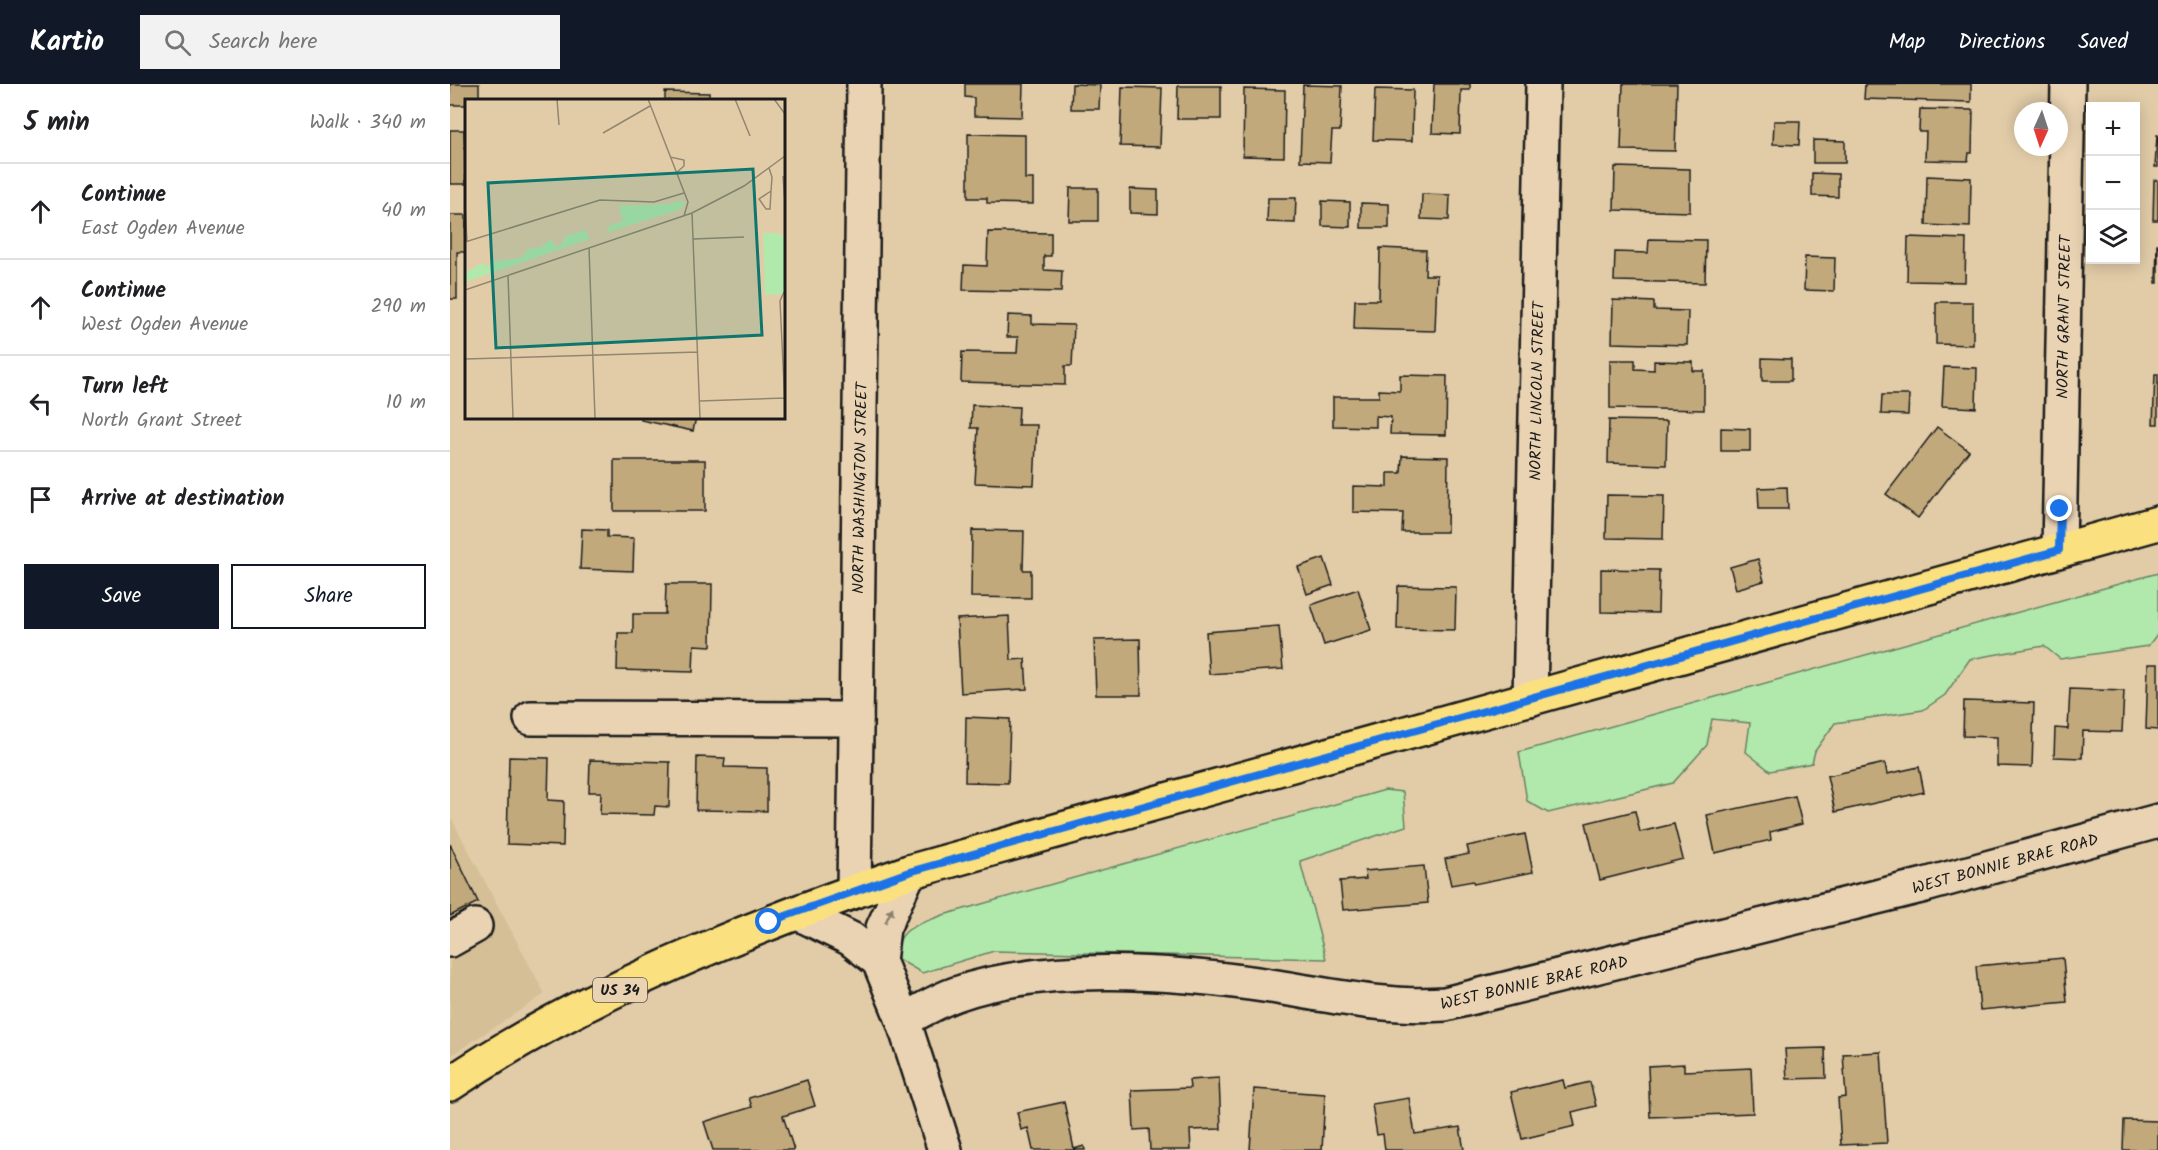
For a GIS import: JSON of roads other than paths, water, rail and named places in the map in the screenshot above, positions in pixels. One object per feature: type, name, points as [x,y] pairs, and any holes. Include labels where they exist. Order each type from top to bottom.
[{"type":"main road","name":"US 34","points":[[450,1083],[513,1045],[577,1011],[728,938],[909,872],[2158,523]]},
{"type":"street","name":"NORTH WASHINGTON STREET","points":[[854,891],[864,84]]},
{"type":"street","name":"NORTH LINCOLN STREET","points":[[1530,699],[1543,84]]},
{"type":"street","name":"NORTH GRANT STREET","points":[[2059,550],[2068,84]]},
{"type":"street","points":[[531,718],[856,718]]},
{"type":"street","name":"WEST BONNIE BRAE ROAD","points":[[903,1020],[956,994],[1015,981],[1097,971],[1229,981],[1381,1004],[1415,1006],[1445,1004],[1933,883],[2158,822]]},
{"type":"street","points":[[879,962],[884,928],[909,872]]},
{"type":"street","points":[[798,913],[851,939],[879,962],[903,1020],[945,1150]]}]
